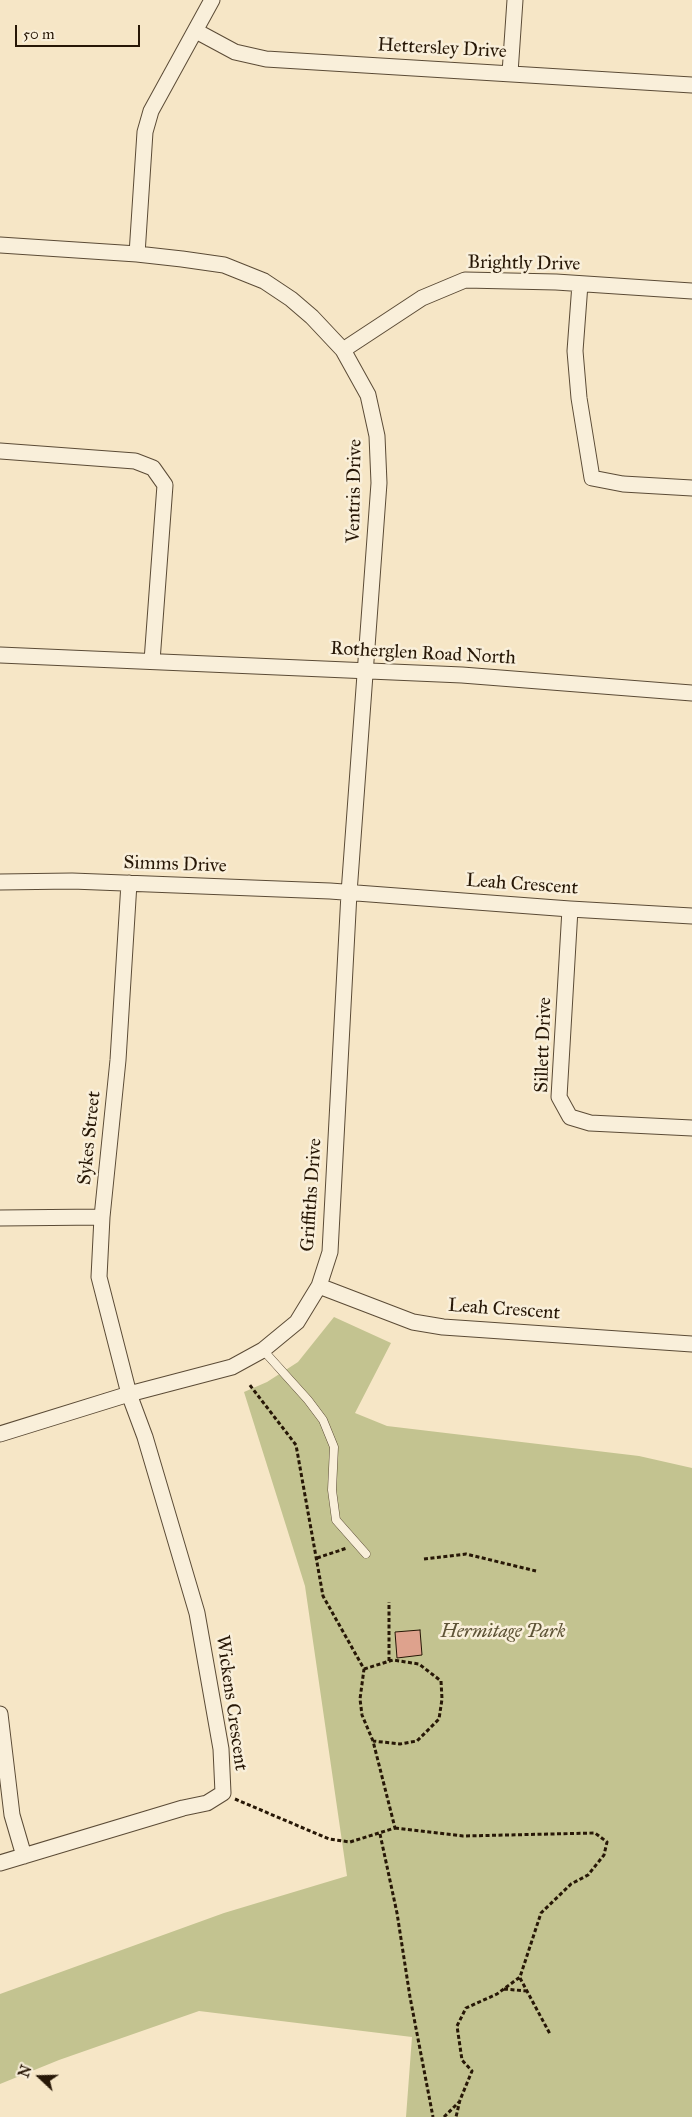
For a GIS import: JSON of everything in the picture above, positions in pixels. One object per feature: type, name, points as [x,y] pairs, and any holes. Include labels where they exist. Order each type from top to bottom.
[{"type":"street","points":[[137,254],[145,132],[151,111],[212,0]]},
{"type":"street","points":[[510,73],[515,0]]},
{"type":"street","name":"Hettersley Drive","points":[[196,32],[235,52],[266,59],[692,85]]},
{"type":"street","name":"Ventris Drive","points":[[0,246],[137,254],[224,265],[264,281],[291,299],[312,317],[343,350],[368,396],[377,436],[379,483],[349,893]]},
{"type":"street","name":"Brightly Drive","points":[[343,350],[422,298],[465,280],[580,284],[692,291]]},
{"type":"street","points":[[580,284],[574,350],[579,398],[592,478],[623,484],[692,488]]},
{"type":"street","points":[[0,451],[134,461],[153,468],[165,485],[152,661]]},
{"type":"street","name":"Rotherglen Road North","points":[[0,655],[462,675],[692,693]]},
{"type":"street","name":"Simms Drive","points":[[0,882],[72,881],[349,893]]},
{"type":"street","name":"Sykes Street","points":[[129,883],[118,1060],[102,1217],[99,1277],[129,1394]]},
{"type":"street","name":"Leah Crescent","points":[[349,893],[692,916]]},
{"type":"street","name":"Griffiths Drive","points":[[0,1434],[129,1394],[232,1367],[262,1350],[297,1322],[319,1286],[330,1252],[349,893]]},
{"type":"street","name":"Sillett Drive","points":[[570,909],[559,1097],[570,1117],[590,1123],[692,1128]]},
{"type":"street","points":[[0,1218],[102,1217]]},
{"type":"street","name":"Leah Crescent","points":[[319,1286],[413,1322],[692,1344]]},
{"type":"street","name":"Wickens Crescent","points":[[0,1863],[183,1808],[207,1803],[223,1793],[221,1749],[197,1613],[145,1437],[129,1394]]},
{"type":"street","points":[[0,1714],[12,1815],[24,1856]]},
{"type":"lane","points":[[262,1350],[308,1400],[323,1420],[334,1447],[332,1490],[336,1520],[366,1554]]},
{"type":"path","points":[[249,1384],[296,1445],[323,1596],[364,1669],[360,1699],[362,1715],[373,1741],[395,1828]]},
{"type":"path","points":[[317,1558],[357,1544]]},
{"type":"path","points":[[424,1559],[466,1554],[536,1571]]},
{"type":"path","points":[[389,1602],[389,1661]]},
{"type":"path","points":[[364,1669],[393,1660],[419,1664],[441,1680],[442,1699],[439,1719],[417,1742],[400,1744],[373,1741]]},
{"type":"path","points":[[223,1793],[329,1839],[350,1842],[395,1828],[463,1836],[595,1833],[607,1842],[604,1856],[588,1875],[571,1884],[541,1913],[520,1977],[497,1994],[466,2008],[457,2026],[462,2060],[472,2071],[460,2100],[456,2117]]},
{"type":"path","points":[[380,1834],[397,1914],[410,1997],[433,2117]]},
{"type":"path","points":[[520,1977],[550,2034]]},
{"type":"path","points":[[503,1989],[527,1991]]},
{"type":"path","points":[[444,2117],[460,2100]]},
{"type":"green space","name":"Hermitage Park","points":[[334,1317],[391,1343],[355,1413],[387,1426],[639,1456],[692,1468],[692,2117],[406,2117],[412,2037],[199,2011],[59,2060],[0,2084],[0,1994],[224,1913],[347,1876],[305,1586],[244,1392],[267,1382],[298,1362]]},
{"type":"building","points":[[420,1630],[422,1655],[397,1658],[395,1632]]}]
